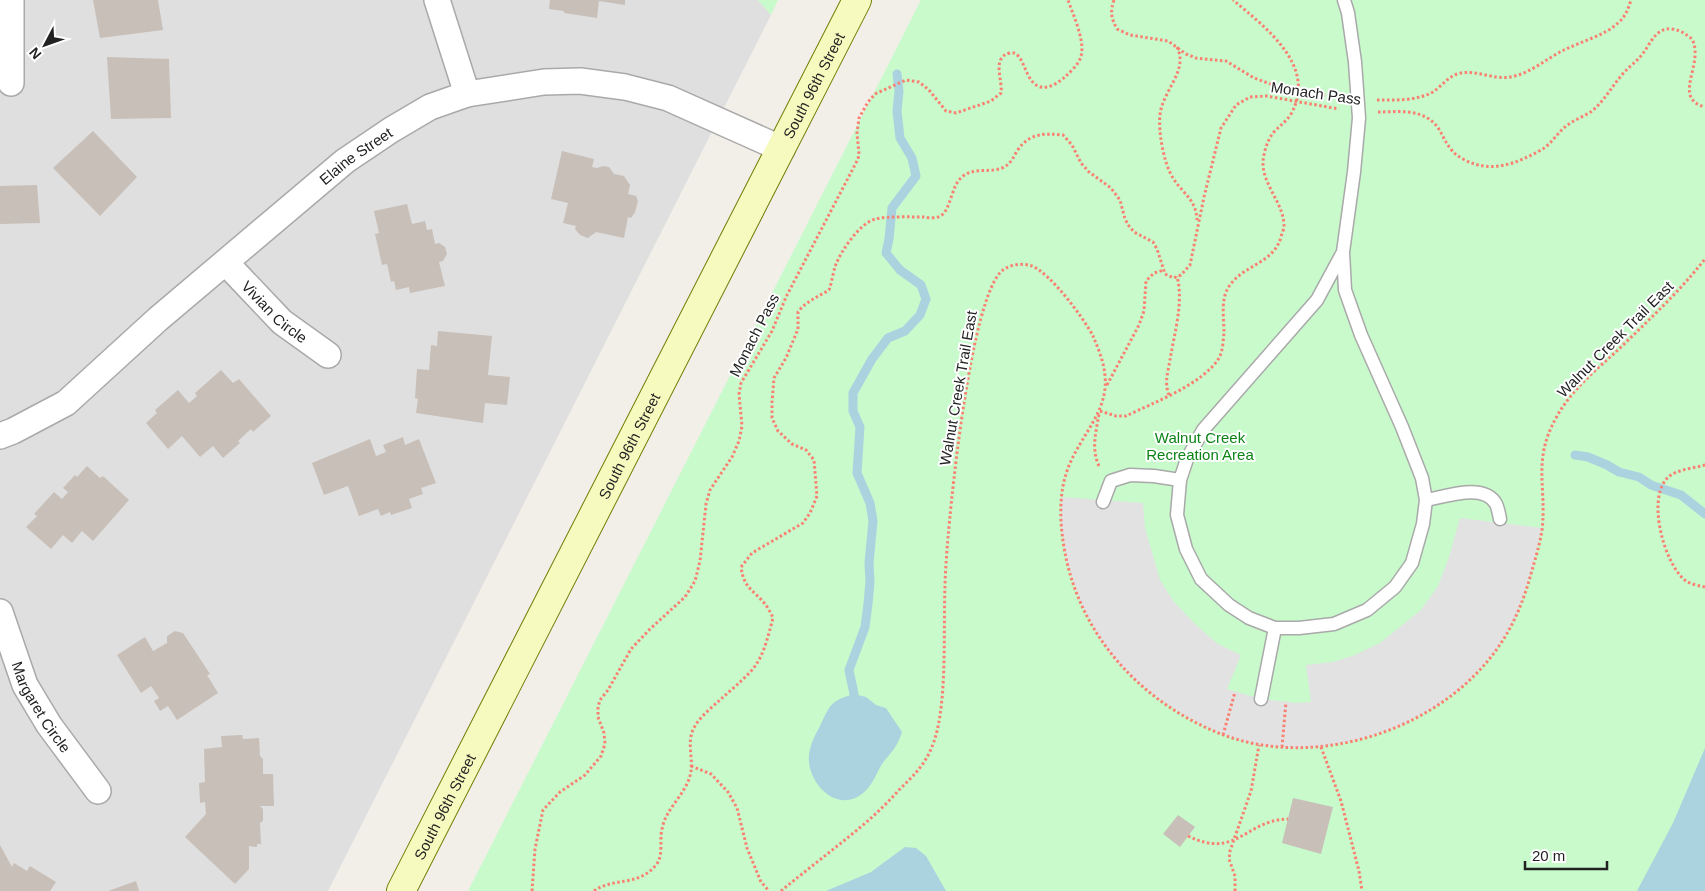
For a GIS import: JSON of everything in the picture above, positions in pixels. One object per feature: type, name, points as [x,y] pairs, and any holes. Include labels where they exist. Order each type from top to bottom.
[{"type":"main road","name":"South 96th Street","points":[[401,891],[857,0]]},
{"type":"street","points":[[10,0],[11,83]]},
{"type":"street","points":[[437,0],[467,94]]},
{"type":"street","name":"Elaine Street","points":[[0,436],[14,431],[66,403],[158,320],[346,160],[430,107],[467,94],[544,82],[580,81],[625,87],[668,98],[782,148]]},
{"type":"street","name":"Vivian Circle","points":[[226,263],[282,322],[328,355]]},
{"type":"street","name":"Margaret Circle","points":[[0,612],[25,685],[49,726],[98,791]]},
{"type":"lane","points":[[1343,252],[1317,300],[1203,430],[1188,459],[1180,480],[1177,515],[1186,549],[1201,578],[1229,605],[1249,618],[1276,628],[1299,628],[1334,624],[1367,610],[1396,587],[1412,563],[1426,500],[1422,478],[1402,427],[1361,335],[1345,290],[1343,252],[1354,172],[1358,106],[1355,62],[1348,13],[1344,0]]},
{"type":"lane","points":[[1103,502],[1111,482],[1130,474],[1180,480]]},
{"type":"lane","points":[[1426,500],[1475,491],[1488,495],[1496,504],[1500,519]]},
{"type":"lane","points":[[1261,699],[1276,628]]},
{"type":"path","name":"Monach Pass","points":[[532,891],[535,850],[543,810],[560,792],[584,775],[601,756],[605,744],[604,733],[598,717],[600,700],[608,690],[631,650],[650,629],[685,597],[695,581],[700,561],[706,504],[710,490],[732,457],[742,426],[739,394],[741,383],[772,331],[786,297],[858,159],[859,145],[857,133],[859,118],[868,102],[876,94],[906,80],[919,82],[929,90],[946,111],[956,113],[965,111],[991,101],[1001,93],[1002,85],[998,72],[998,63],[1003,56],[1010,53],[1020,56],[1026,73],[1032,82],[1040,88],[1048,88],[1062,79],[1080,59],[1082,45],[1068,0]]},
{"type":"path","name":"Monach Pass","points":[[1114,0],[1111,10],[1112,20],[1117,29],[1130,35],[1168,41],[1186,54],[1196,58],[1226,60],[1254,78],[1297,92],[1358,106],[1420,98],[1434,91],[1448,78],[1460,73],[1510,77],[1527,72],[1562,51],[1605,32],[1617,24],[1627,13],[1631,0]]},
{"type":"path","points":[[1111,482],[1101,470],[1096,458],[1094,443],[1100,411],[1116,416],[1126,416],[1201,377],[1219,357],[1223,342],[1224,296],[1230,285],[1242,274],[1271,254],[1280,241],[1284,226],[1280,208],[1268,184],[1263,163],[1265,148],[1272,134],[1291,113],[1297,92],[1297,75],[1290,55],[1273,34],[1233,0]]},
{"type":"path","name":"Monach Pass","points":[[1178,276],[1190,265],[1221,128],[1236,105],[1250,97],[1266,96],[1295,102],[1358,106],[1418,114],[1428,118],[1439,127],[1450,149],[1456,155],[1482,167],[1497,167],[1522,159],[1543,149],[1569,124],[1590,112],[1622,75],[1633,66],[1661,30],[1671,29],[1686,34],[1697,44],[1701,55]]},
{"type":"path","points":[[1176,46],[1181,55],[1179,69],[1160,114],[1161,138],[1171,176],[1195,206],[1198,227]]},
{"type":"path","points":[[1696,76],[1691,92],[1698,105],[1705,107]]},
{"type":"path","name":"Monach Pass","points":[[594,891],[608,884],[624,883],[637,879],[654,868],[659,861],[662,828],[668,814],[687,784],[691,766],[691,735],[695,726],[703,716],[753,669],[766,646],[773,618],[764,603],[752,592],[745,582],[741,567],[752,553],[803,523],[810,513],[817,496],[814,460],[806,450],[792,444],[778,431],[772,418],[774,378],[786,358],[798,329],[798,312],[805,303],[829,290],[836,265],[851,238],[863,226],[874,219],[936,218],[942,214],[961,178],[973,171],[996,170],[1005,167],[1024,142],[1033,136],[1045,133],[1064,134],[1072,144],[1081,163],[1089,172],[1111,188],[1120,200],[1129,226],[1134,232],[1153,242],[1164,270]]},
{"type":"path","name":"Walnut Creek Trail East","points":[[781,891],[873,817],[915,775],[923,765],[931,749],[939,727],[944,674],[946,565],[954,476],[970,370],[981,318],[994,282],[1002,270],[1014,265],[1027,263],[1040,270],[1072,306],[1091,333],[1102,360],[1106,380],[1100,411],[1079,445],[1066,472],[1061,497],[1061,529],[1067,564],[1082,604],[1100,640],[1114,659],[1134,679],[1156,697],[1188,718],[1224,735],[1259,745],[1321,747],[1358,740],[1398,727],[1435,707],[1467,683],[1497,649],[1517,614],[1532,570],[1542,528],[1541,472],[1543,448],[1555,420],[1569,398],[1581,385],[1676,294],[1705,259]]},
{"type":"path","points":[[1105,388],[1139,325],[1144,311],[1146,281],[1154,272],[1164,270],[1165,274],[1174,278],[1178,276],[1179,292],[1178,314],[1166,383],[1169,394]]},
{"type":"path","points":[[1705,465],[1671,475],[1661,489],[1658,516],[1668,557],[1687,582],[1705,587]]},
{"type":"path","points":[[1224,735],[1235,692]]},
{"type":"path","points":[[1282,747],[1286,702]]},
{"type":"path","points":[[1235,891],[1235,876],[1229,858],[1233,841],[1251,791],[1259,745]]},
{"type":"path","points":[[1321,747],[1341,801],[1359,871],[1362,891]]},
{"type":"path","points":[[691,766],[711,774],[728,792],[737,808],[747,848],[761,882],[769,891]]},
{"type":"path","points":[[1188,836],[1210,844],[1222,844],[1233,841],[1266,824],[1279,820],[1288,820]]},
{"type":"shaded area","points":[[0,0],[758,0],[771,15],[328,891],[0,891]]},
{"type":"shaded area","points":[[1061,497],[1143,503],[1145,528],[1160,580],[1174,602],[1218,644],[1241,655],[1227,689],[1261,699],[1296,703],[1311,702],[1306,665],[1333,662],[1355,655],[1380,643],[1421,610],[1438,586],[1449,557],[1460,518],[1542,528],[1532,570],[1517,615],[1497,649],[1467,683],[1435,707],[1398,727],[1358,740],[1321,747],[1287,748],[1259,745],[1224,735],[1188,718],[1156,697],[1114,659],[1100,639],[1081,604],[1067,563],[1061,529]]},
{"type":"green space","points":[[758,0],[778,0],[771,15]]},
{"type":"green space","name":"Walnut Creek Recreation Area","points":[[921,0],[1705,0],[1705,891],[468,891]]},
{"type":"water","points":[[854,694],[866,697],[876,705],[886,708],[902,732],[896,746],[866,790],[853,799],[843,800],[834,798],[818,785],[809,765],[809,755],[813,740],[829,708],[840,699]]},
{"type":"water","points":[[1705,748],[1705,891],[1637,891],[1673,823]]},
{"type":"water","points":[[905,847],[916,848],[926,856],[946,891],[826,891],[871,872]]},
{"type":"building","points":[[93,0],[158,0],[163,30],[100,38]]},
{"type":"building","points":[[550,0],[625,0],[625,5],[599,1],[597,18],[549,9]]},
{"type":"building","points":[[107,57],[169,59],[171,118],[111,119]]},
{"type":"building","points":[[93,131],[137,177],[100,216],[53,168]]},
{"type":"building","points":[[562,151],[594,159],[592,167],[609,167],[614,174],[624,176],[630,185],[628,194],[636,196],[638,201],[635,212],[631,218],[628,217],[624,238],[596,232],[588,238],[580,235],[575,229],[576,226],[563,223],[568,203],[551,199]]},
{"type":"building","points":[[37,185],[40,223],[0,224],[0,186]]},
{"type":"building","points":[[407,204],[412,224],[425,221],[427,230],[432,229],[435,244],[439,243],[445,247],[447,254],[443,261],[439,262],[445,286],[410,293],[409,287],[396,290],[394,281],[391,282],[387,264],[382,265],[375,234],[379,233],[374,211]]},
{"type":"building","points":[[438,331],[492,336],[488,375],[510,377],[507,405],[485,403],[483,423],[416,413],[418,399],[415,398],[417,369],[429,370],[431,345],[437,346]]},
{"type":"building","points":[[221,370],[233,383],[239,379],[271,416],[253,432],[251,429],[238,441],[240,443],[223,458],[213,446],[200,457],[182,436],[168,449],[146,423],[157,413],[155,410],[178,390],[189,403],[197,396],[195,393]]},
{"type":"building","points":[[403,437],[405,445],[419,439],[436,483],[421,488],[423,494],[409,499],[412,508],[391,515],[390,512],[381,516],[378,509],[359,516],[348,486],[324,495],[312,463],[370,439],[376,456],[386,452],[383,445]]},
{"type":"building","points":[[87,466],[100,478],[103,476],[129,500],[93,541],[82,531],[72,543],[63,535],[51,549],[26,527],[37,516],[34,514],[54,492],[62,499],[68,492],[63,488]]},
{"type":"building","points":[[175,631],[183,633],[210,674],[207,675],[218,693],[177,720],[168,706],[160,711],[154,701],[159,698],[151,686],[141,693],[117,655],[145,637],[153,651],[167,643],[167,636]]},
{"type":"building","points":[[242,735],[243,739],[259,738],[260,756],[263,759],[263,774],[273,774],[274,806],[260,806],[263,809],[263,821],[260,823],[261,844],[257,844],[257,847],[249,846],[249,869],[235,884],[185,837],[206,814],[205,802],[200,803],[199,783],[205,782],[204,749],[222,747],[221,736]]},
{"type":"building","points":[[1293,798],[1333,807],[1321,854],[1282,843]]},
{"type":"building","points":[[1178,815],[1195,827],[1180,847],[1163,834]]},
{"type":"building","points":[[0,845],[12,867],[14,863],[27,871],[30,866],[56,882],[50,891],[0,891]]},
{"type":"building","points":[[136,881],[139,891],[108,891]]},
{"type":"waterway","points":[[854,694],[849,670],[865,627],[870,581],[869,563],[873,521],[870,503],[857,473],[860,427],[853,411],[853,393],[872,359],[888,338],[905,331],[920,315],[926,299],[921,285],[900,270],[886,253],[892,208],[916,176],[912,158],[900,138],[897,111],[899,91],[897,74]]},
{"type":"waterway","points":[[1575,455],[1588,457],[1619,472],[1639,477],[1651,485],[1681,495],[1705,514]]}]
